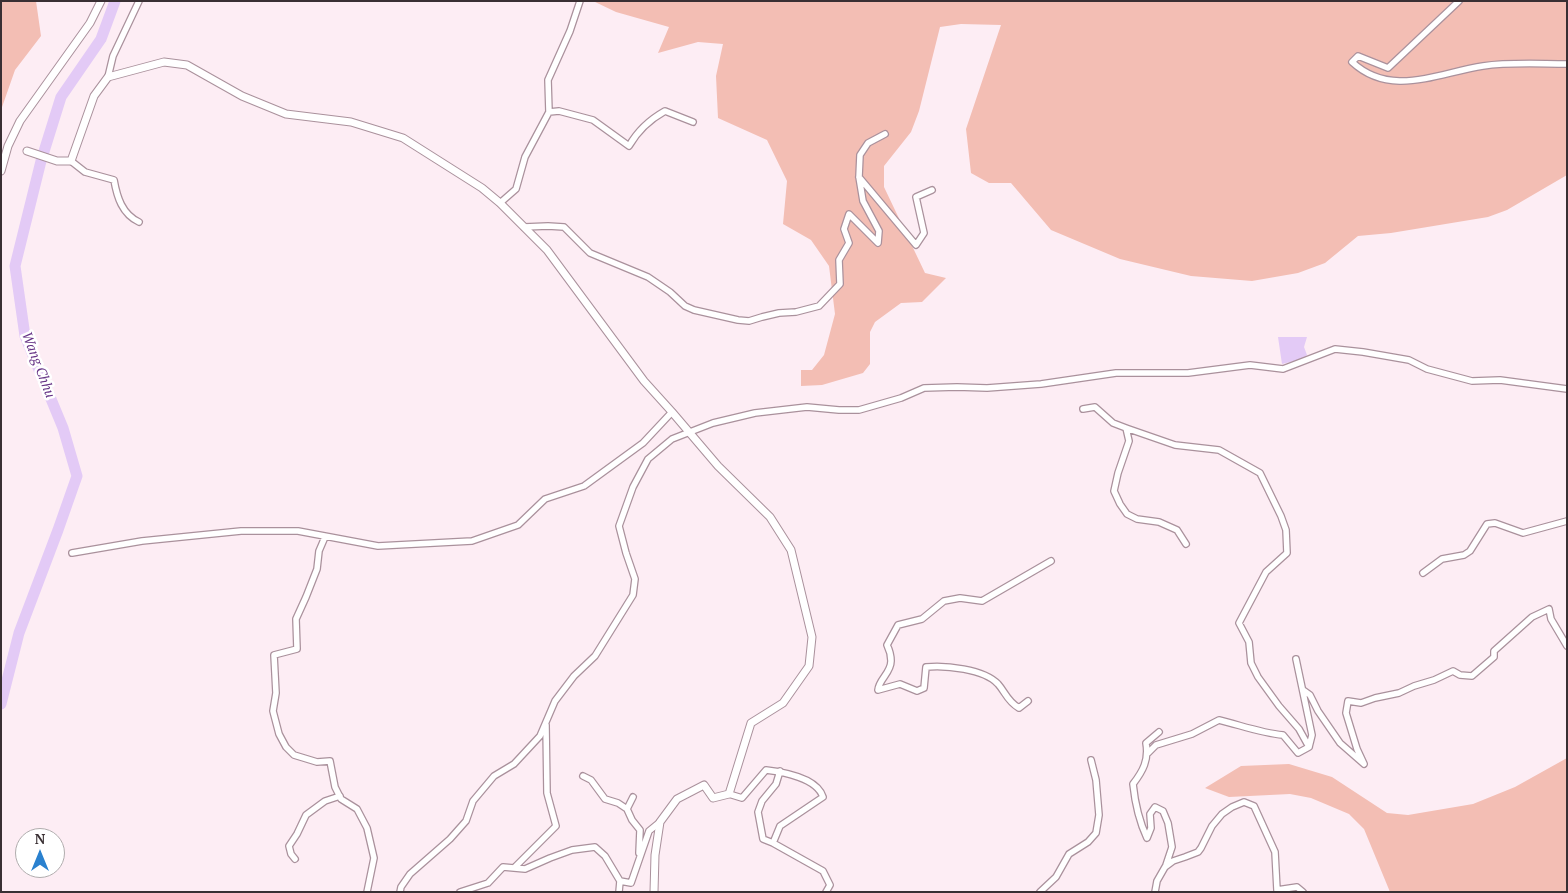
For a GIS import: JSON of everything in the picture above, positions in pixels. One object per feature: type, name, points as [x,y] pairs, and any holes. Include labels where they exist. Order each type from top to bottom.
[{"type":"street","points":[[1,171],[8,146],[20,121],[90,23],[101,1]]},
{"type":"street","points":[[71,161],[94,96],[108,77],[113,56],[138,1]]},
{"type":"street","points":[[500,203],[516,189],[525,157],[549,112],[548,80],[570,31],[580,1]]},
{"type":"street","points":[[1458,1],[1388,68],[1358,56],[1352,62],[1373,77],[1396,82],[1507,63],[1567,64]]},
{"type":"street","points":[[108,77],[164,62],[187,65],[242,96],[286,114],[351,122],[403,138],[482,188],[500,203],[547,250],[644,381],[718,466],[770,517],[791,550],[812,637],[809,666],[783,703],[751,723],[729,794]]},
{"type":"street","points":[[549,112],[559,111],[593,120],[629,146],[636,134],[650,120],[665,111],[693,122]]},
{"type":"street","points":[[524,227],[564,227],[590,253],[648,277],[670,292],[685,306],[694,310],[749,321],[762,316],[796,312],[819,306],[840,284],[839,260],[849,244],[844,229],[849,214],[878,243],[879,231],[863,201],[859,177],[860,155],[868,143],[884,134]]},
{"type":"street","points":[[27,151],[57,161],[71,161],[85,172],[114,180],[122,207],[132,218],[139,222]]},
{"type":"street","points":[[859,177],[916,245],[924,233],[916,196],[932,190]]},
{"type":"street","points":[[400,892],[401,886],[410,874],[450,839],[466,821],[473,801],[494,776],[514,764],[540,736],[556,701],[574,676],[594,656],[632,595],[635,579],[619,526],[633,487],[648,459],[672,440],[690,432],[726,420],[782,409],[807,407],[859,410],[901,398],[924,388],[987,388],[1041,384],[1116,372],[1188,373],[1250,364],[1283,369],[1335,349],[1409,360],[1427,369],[1472,380],[1500,380],[1567,388]]},
{"type":"street","points":[[1083,408],[1095,407],[1113,423],[1175,445],[1219,450],[1260,472],[1286,530],[1287,553],[1266,572],[1239,623],[1249,642],[1251,663],[1258,677],[1299,729],[1308,747]]},
{"type":"street","points":[[72,553],[142,541],[241,531],[298,531],[378,546],[472,541],[518,525],[545,499],[584,486],[592,481],[643,443],[672,412]]},
{"type":"street","points":[[1126,428],[1128,441],[1114,492],[1120,504],[1127,514],[1137,519],[1158,522],[1177,530],[1186,544]]},
{"type":"street","points":[[1424,573],[1442,559],[1464,555],[1470,551],[1487,524],[1495,523],[1523,533],[1567,521]]},
{"type":"street","points":[[325,537],[319,551],[317,569],[296,619],[297,649],[274,655],[276,693],[273,712],[279,734],[286,747],[294,756],[317,762],[330,761],[335,787],[340,796],[357,808],[367,828],[374,858],[367,892]]},
{"type":"street","points":[[1028,701],[1019,708],[1010,703],[998,684],[990,677],[976,672],[940,665],[926,667],[924,688],[917,691],[900,684],[878,690],[878,684],[888,670],[891,661],[888,644],[898,625],[922,619],[944,601],[960,598],[982,601],[1051,561]]},
{"type":"street","points":[[1303,690],[1310,695],[1318,711],[1340,743],[1364,764],[1357,749],[1346,713],[1348,701],[1361,703],[1399,693],[1453,671],[1460,675],[1472,676],[1494,657],[1494,651],[1532,617],[1550,609],[1552,619],[1567,646]]},
{"type":"street","points":[[1148,753],[1156,745],[1192,734],[1218,720],[1248,726],[1269,734],[1283,735],[1298,753],[1308,747],[1312,735],[1296,659]]},
{"type":"street","points":[[515,868],[556,826],[547,793],[546,724]]},
{"type":"street","points":[[1155,892],[1172,847],[1168,823],[1163,812],[1155,807],[1150,814],[1151,828],[1147,838],[1135,803],[1133,784],[1144,769],[1148,753],[1146,743],[1159,732]]},
{"type":"street","points":[[1040,892],[1056,877],[1069,854],[1088,842],[1096,833],[1099,815],[1092,760]]},
{"type":"street","points":[[620,881],[631,883],[649,831],[660,822],[677,800],[704,784],[713,798],[729,794],[742,798],[766,770],[804,778],[822,793],[823,797],[780,826],[773,843]]},
{"type":"street","points":[[780,772],[776,784],[762,801],[758,812],[763,839],[823,871],[830,885],[826,892]]},
{"type":"street","points":[[583,776],[591,780],[605,799],[618,803],[627,809],[632,820],[640,830],[638,862]]},
{"type":"street","points":[[295,859],[291,854],[289,846],[306,815],[325,800],[340,796]]},
{"type":"street","points":[[627,809],[633,797]]},
{"type":"street","points":[[1165,867],[1173,860],[1198,852],[1202,848],[1212,826],[1222,814],[1232,806],[1244,802],[1254,806],[1275,852],[1277,890],[1297,886],[1303,892]]},
{"type":"street","points":[[654,892],[655,855],[660,822]]},
{"type":"street","points":[[460,892],[488,883],[503,868],[525,869],[572,850],[595,847],[605,856],[620,881],[619,892]]},
{"type":"shaded area","points":[[1,1],[36,1],[41,36],[15,70],[1,110]]},
{"type":"shaded area","points":[[593,1],[1567,1],[1567,175],[1507,210],[1488,217],[1391,233],[1358,236],[1325,263],[1298,273],[1252,281],[1191,276],[1120,259],[1051,230],[1011,183],[989,183],[971,173],[966,129],[1001,25],[961,24],[940,27],[919,111],[911,132],[884,166],[884,187],[925,273],[946,278],[922,302],[901,303],[875,322],[870,332],[870,364],[863,373],[822,385],[801,386],[801,370],[812,370],[824,355],[835,314],[829,266],[811,240],[783,224],[787,181],[767,140],[718,118],[716,76],[723,44],[698,42],[658,53],[669,27],[616,12]]},
{"type":"shaded area","points":[[1278,337],[1307,337],[1304,347],[1307,355],[1302,359],[1282,364]]},
{"type":"shaded area","points":[[1567,758],[1567,892],[1390,892],[1364,829],[1349,814],[1311,798],[1290,794],[1229,797],[1205,788],[1241,766],[1289,764],[1332,777],[1387,813],[1408,815],[1473,804],[1515,787]]},
{"type":"waterway","name":"Wang Chhu","points":[[1,704],[19,633],[77,476],[63,428],[25,336],[15,266],[41,161],[61,97],[101,39],[115,1]]}]
